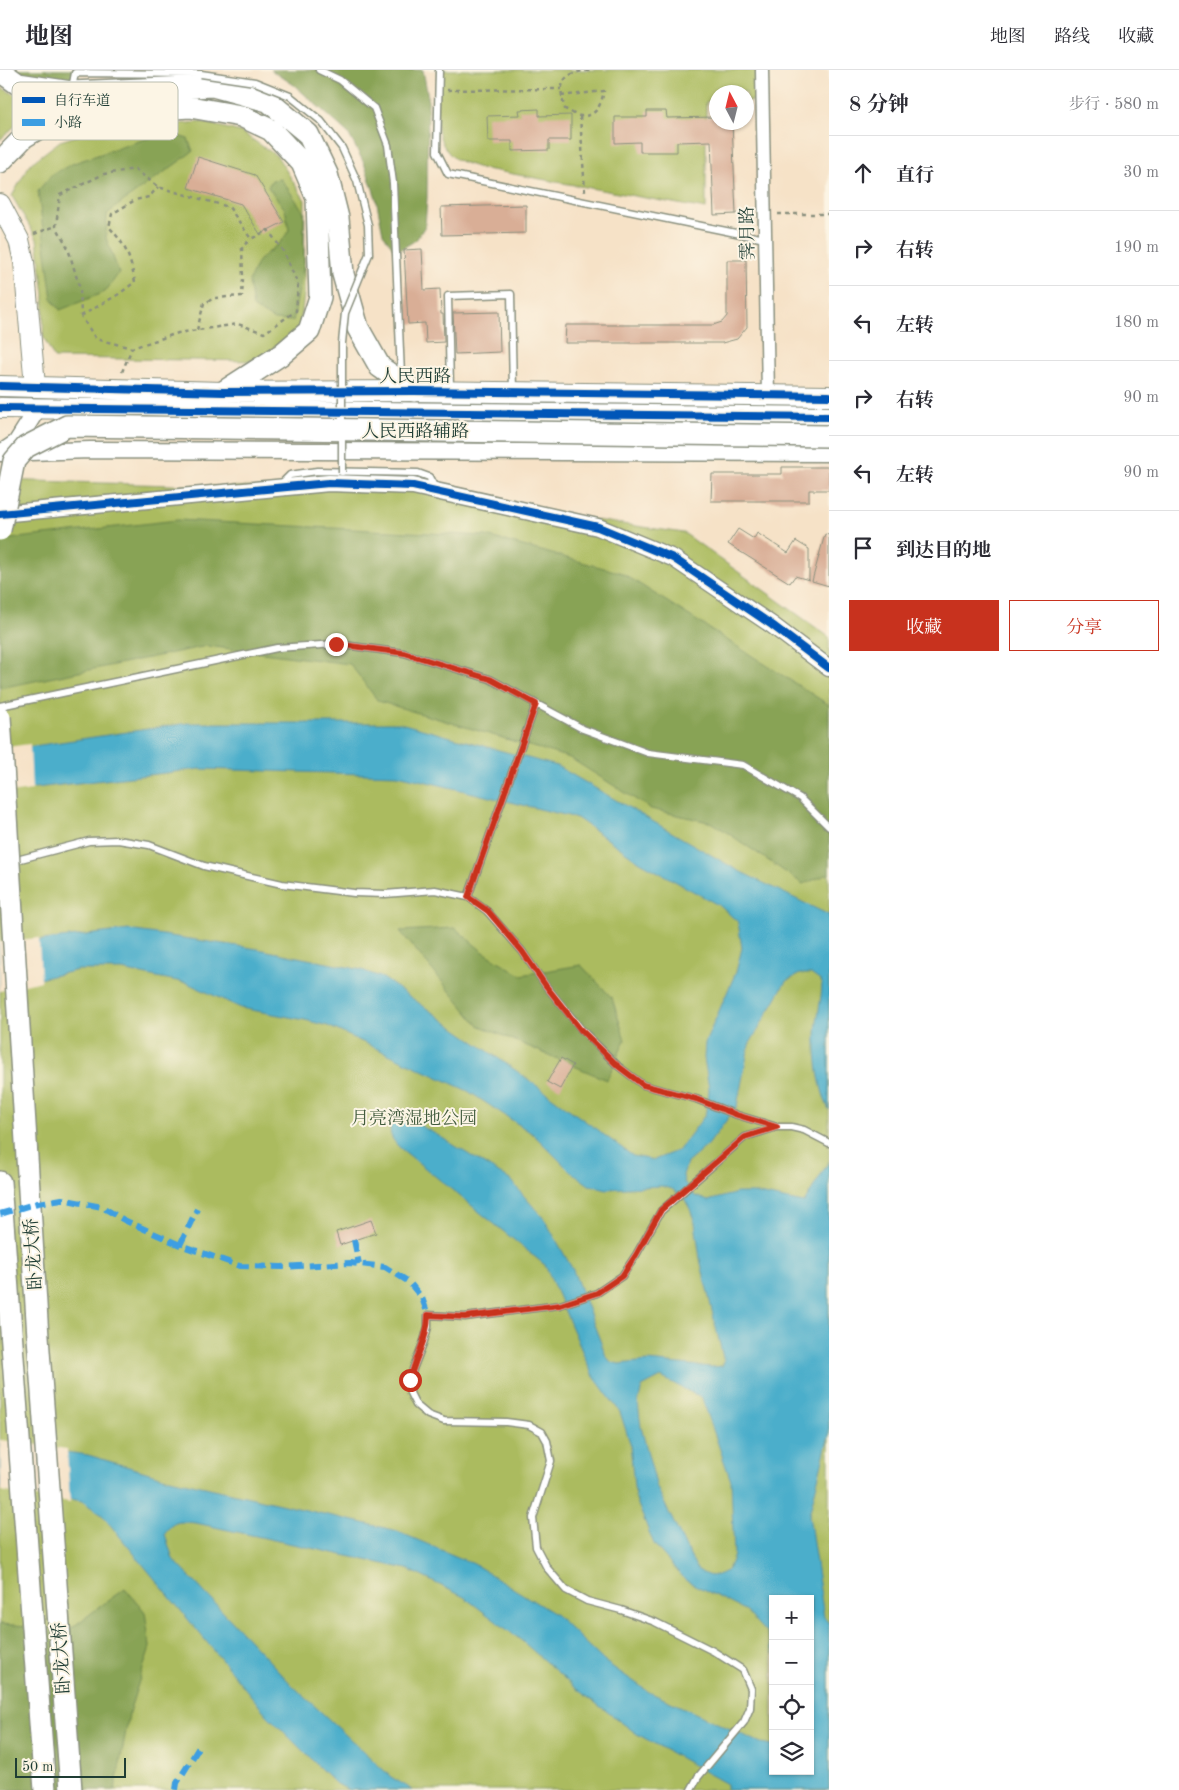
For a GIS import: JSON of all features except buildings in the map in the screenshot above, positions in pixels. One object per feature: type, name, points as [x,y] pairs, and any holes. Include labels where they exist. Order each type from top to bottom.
[{"type":"highway","points":[[0,71],[15,82]]},
{"type":"highway","points":[[37,82],[74,78],[144,82]]},
{"type":"highway","points":[[178,84],[213,86],[268,101],[308,134],[327,174],[338,218],[343,274],[358,328],[380,367],[408,386]]},
{"type":"highway","points":[[178,108],[190,107],[241,116],[272,130],[302,163],[317,198],[320,297],[309,331],[282,354],[223,392]]},
{"type":"highway","points":[[0,162],[21,140]]},
{"type":"highway","points":[[0,530],[14,461],[26,447],[67,426],[829,436]]},
{"type":"highway","name":"卧龙大桥","points":[[0,717],[38,1337],[71,1790]]},
{"type":"highway","name":"卧龙大桥","points":[[0,1182],[46,1790]]},
{"type":"main road","points":[[0,204],[19,240],[24,262],[35,386]]},
{"type":"main road","name":"人民西路","points":[[0,386],[223,392],[408,386],[450,391],[829,396]]},
{"type":"main road","name":"人民西路","points":[[0,408],[829,417]]},
{"type":"street","name":"霁月路","points":[[762,70],[768,395]]},
{"type":"street","points":[[0,453],[16,444],[38,408]]},
{"type":"street","name":"人民西路辅路","points":[[0,453],[100,450],[829,453]]},
{"type":"street","points":[[0,514],[329,484],[413,486],[598,527],[673,558],[829,668]]},
{"type":"lane","points":[[319,70],[340,80],[374,108],[388,145],[393,182],[408,386]]},
{"type":"lane","points":[[439,70],[437,152],[448,174],[765,239]]},
{"type":"lane","points":[[74,78],[201,74],[255,82],[290,96],[321,121],[342,148],[357,181],[368,225],[369,254],[345,313],[342,343],[342,472]]},
{"type":"lane","points":[[450,391],[448,296],[511,294],[513,392]]},
{"type":"lane","points":[[276,488],[290,475],[317,471],[418,473],[429,477],[437,491]]},
{"type":"lane","points":[[0,706],[277,648],[336,644],[404,653],[490,679],[583,729],[648,754],[743,765],[800,798],[829,827]]},
{"type":"lane","points":[[468,897],[495,815],[536,704]]},
{"type":"lane","points":[[0,864],[89,840],[118,840],[149,845],[204,866],[282,884],[354,893],[385,894],[435,890],[468,897],[488,911],[522,951],[546,986],[580,1029],[618,1066],[643,1085],[696,1099],[737,1115],[777,1127],[791,1127],[804,1130],[829,1143]]},
{"type":"lane","points":[[691,1790],[698,1777],[744,1722],[750,1708],[751,1689],[743,1670],[713,1651],[655,1622],[587,1601],[566,1590],[547,1568],[536,1547],[533,1518],[551,1460],[547,1441],[542,1432],[529,1425],[506,1422],[444,1421],[428,1416],[416,1405],[410,1393],[413,1369],[428,1327],[428,1315],[465,1317],[560,1305],[597,1293],[622,1276],[661,1210],[745,1137],[777,1127]]},
{"type":"path","points":[[561,96],[604,92],[601,104],[594,113],[580,116],[565,109],[561,96],[561,84],[568,75],[579,71],[591,71]]},
{"type":"path","points":[[438,90],[561,89]]},
{"type":"path","points":[[580,116],[586,202]]},
{"type":"path","points":[[197,330],[204,303],[214,298],[242,296],[242,248],[251,239],[268,230],[283,251],[298,284],[296,311],[264,333],[238,324],[178,333],[132,348],[96,339],[81,316],[80,289],[68,248],[56,226],[60,195],[104,174],[135,169],[158,187],[229,207],[251,239]]},
{"type":"path","points":[[81,316],[119,294],[135,282],[131,262],[122,241],[109,227],[112,214],[134,200],[149,197],[158,187]]},
{"type":"path","points":[[764,214],[829,214]]},
{"type":"path","points":[[19,240],[56,226]]},
{"type":"path","points":[[115,389],[132,348]]},
{"type":"green space","points":[[0,70],[75,70],[73,82],[39,82]]},
{"type":"green space","points":[[271,70],[423,70],[428,97],[427,198],[425,226],[416,240],[396,252],[383,234],[376,198],[364,163],[348,133],[294,85]]},
{"type":"green space","points":[[439,70],[762,70],[763,101],[754,101],[754,85],[709,85],[709,101],[706,102],[706,209],[480,168],[463,163],[446,150],[441,140],[438,129]]},
{"type":"green space","points":[[0,87],[12,93],[12,129],[0,140]]},
{"type":"green space","points":[[202,122],[241,132],[277,156],[305,200],[304,295],[300,327],[258,361],[54,358],[43,336],[44,294],[37,239],[12,196],[30,164],[60,141],[178,140],[178,124]]},
{"type":"green space","points":[[178,136],[188,139],[193,151],[107,214],[106,238],[119,273],[105,292],[60,310],[52,299],[38,191],[51,175],[74,163],[142,140],[178,140]]},
{"type":"green space","points":[[281,179],[304,212],[304,264],[293,321],[274,320],[253,307],[249,281],[258,261],[282,241],[289,230],[285,209],[268,187],[272,180]]},
{"type":"green space","name":"月亮湾湿地公园","points":[[0,480],[276,488],[413,486],[506,507],[684,533],[829,637],[829,1790],[0,1790]]},
{"type":"green space","points":[[178,520],[486,536],[622,573],[829,705],[829,874],[803,884],[713,823],[651,809],[570,758],[378,701],[350,664],[207,646],[0,688],[0,540]]},
{"type":"green space","points":[[455,928],[482,951],[521,975],[581,965],[612,998],[625,1040],[607,1080],[478,1025],[400,931]]},
{"type":"green space","points":[[125,1588],[145,1612],[150,1647],[130,1709],[115,1790],[0,1790],[0,1624],[70,1629]]},
{"type":"water","points":[[188,723],[400,723],[557,766],[737,870],[829,915],[829,1110],[819,1078],[816,1055],[817,1021],[822,982],[811,974],[800,974],[786,981],[749,1045],[737,1106],[708,1145],[687,1163],[683,1175],[684,1182],[695,1196],[708,1201],[737,1193],[754,1193],[804,1203],[829,1161],[829,1435],[809,1515],[824,1617],[829,1624],[829,1790],[727,1790],[727,1784],[637,1734],[574,1687],[522,1641],[464,1597],[407,1569],[196,1523],[178,1522],[171,1526],[165,1534],[173,1559],[292,1685],[391,1777],[413,1790],[350,1790],[336,1784],[267,1715],[102,1515],[82,1501],[0,1488],[0,1443],[88,1455],[170,1479],[394,1530],[474,1564],[556,1615],[604,1661],[649,1692],[761,1743],[769,1744],[769,1775],[814,1775],[814,1595],[769,1595],[769,1641],[767,1634],[746,1611],[685,1580],[654,1544],[635,1497],[630,1443],[620,1412],[592,1374],[545,1265],[399,1147],[391,1135],[390,1129],[392,1122],[400,1118],[410,1120],[510,1180],[545,1220],[573,1270],[606,1356],[611,1362],[619,1364],[648,1361],[712,1367],[722,1366],[724,1362],[700,1259],[695,1223],[684,1198],[672,1189],[662,1186],[607,1189],[589,1185],[570,1171],[533,1134],[468,1091],[328,1026],[241,1008],[187,983],[122,970],[78,970],[0,988],[0,945],[129,930],[258,949],[362,970],[383,978],[518,1072],[633,1156],[654,1160],[679,1150],[705,1115],[709,1089],[704,1058],[705,1043],[736,972],[742,948],[738,922],[720,906],[640,862],[577,818],[398,775],[200,769],[0,792],[0,751]],"holes":[[[661,1377],[702,1398],[731,1481],[734,1555],[728,1570],[711,1576],[704,1574],[696,1568],[657,1488],[641,1427],[638,1403],[642,1387]]]},
{"type":"pier","points":[[30,744],[32,790],[0,794],[0,748]]},
{"type":"pier","points":[[39,938],[41,981],[0,991],[0,942]]},
{"type":"pier","points":[[0,1440],[67,1449],[70,1502],[1,1491]]},
{"type":"marked path","points":[[0,1214],[38,1203],[62,1199],[102,1207],[124,1220],[180,1245],[240,1266],[282,1267],[351,1263],[385,1267],[409,1282],[422,1298],[428,1315]]},
{"type":"marked path","points":[[180,1245],[197,1209]]},
{"type":"marked path","points":[[354,1240],[359,1264]]},
{"type":"marked path","points":[[176,1790],[177,1783],[201,1744]]},
{"type":"cycle path","points":[[0,386],[223,392],[414,391],[829,396]]},
{"type":"cycle path","points":[[0,408],[829,417]]},
{"type":"cycle path","points":[[0,514],[329,483],[413,486],[598,527],[673,558],[772,625],[829,668]]},
{"type":"route","points":[[336,644],[404,653],[490,679],[536,704],[495,815],[468,897],[488,911],[522,951],[546,986],[580,1029],[618,1066],[643,1085],[696,1099],[737,1115],[777,1127],[745,1137],[661,1210],[622,1276],[597,1293],[560,1305],[465,1317],[428,1315],[428,1327],[410,1380]]}]
